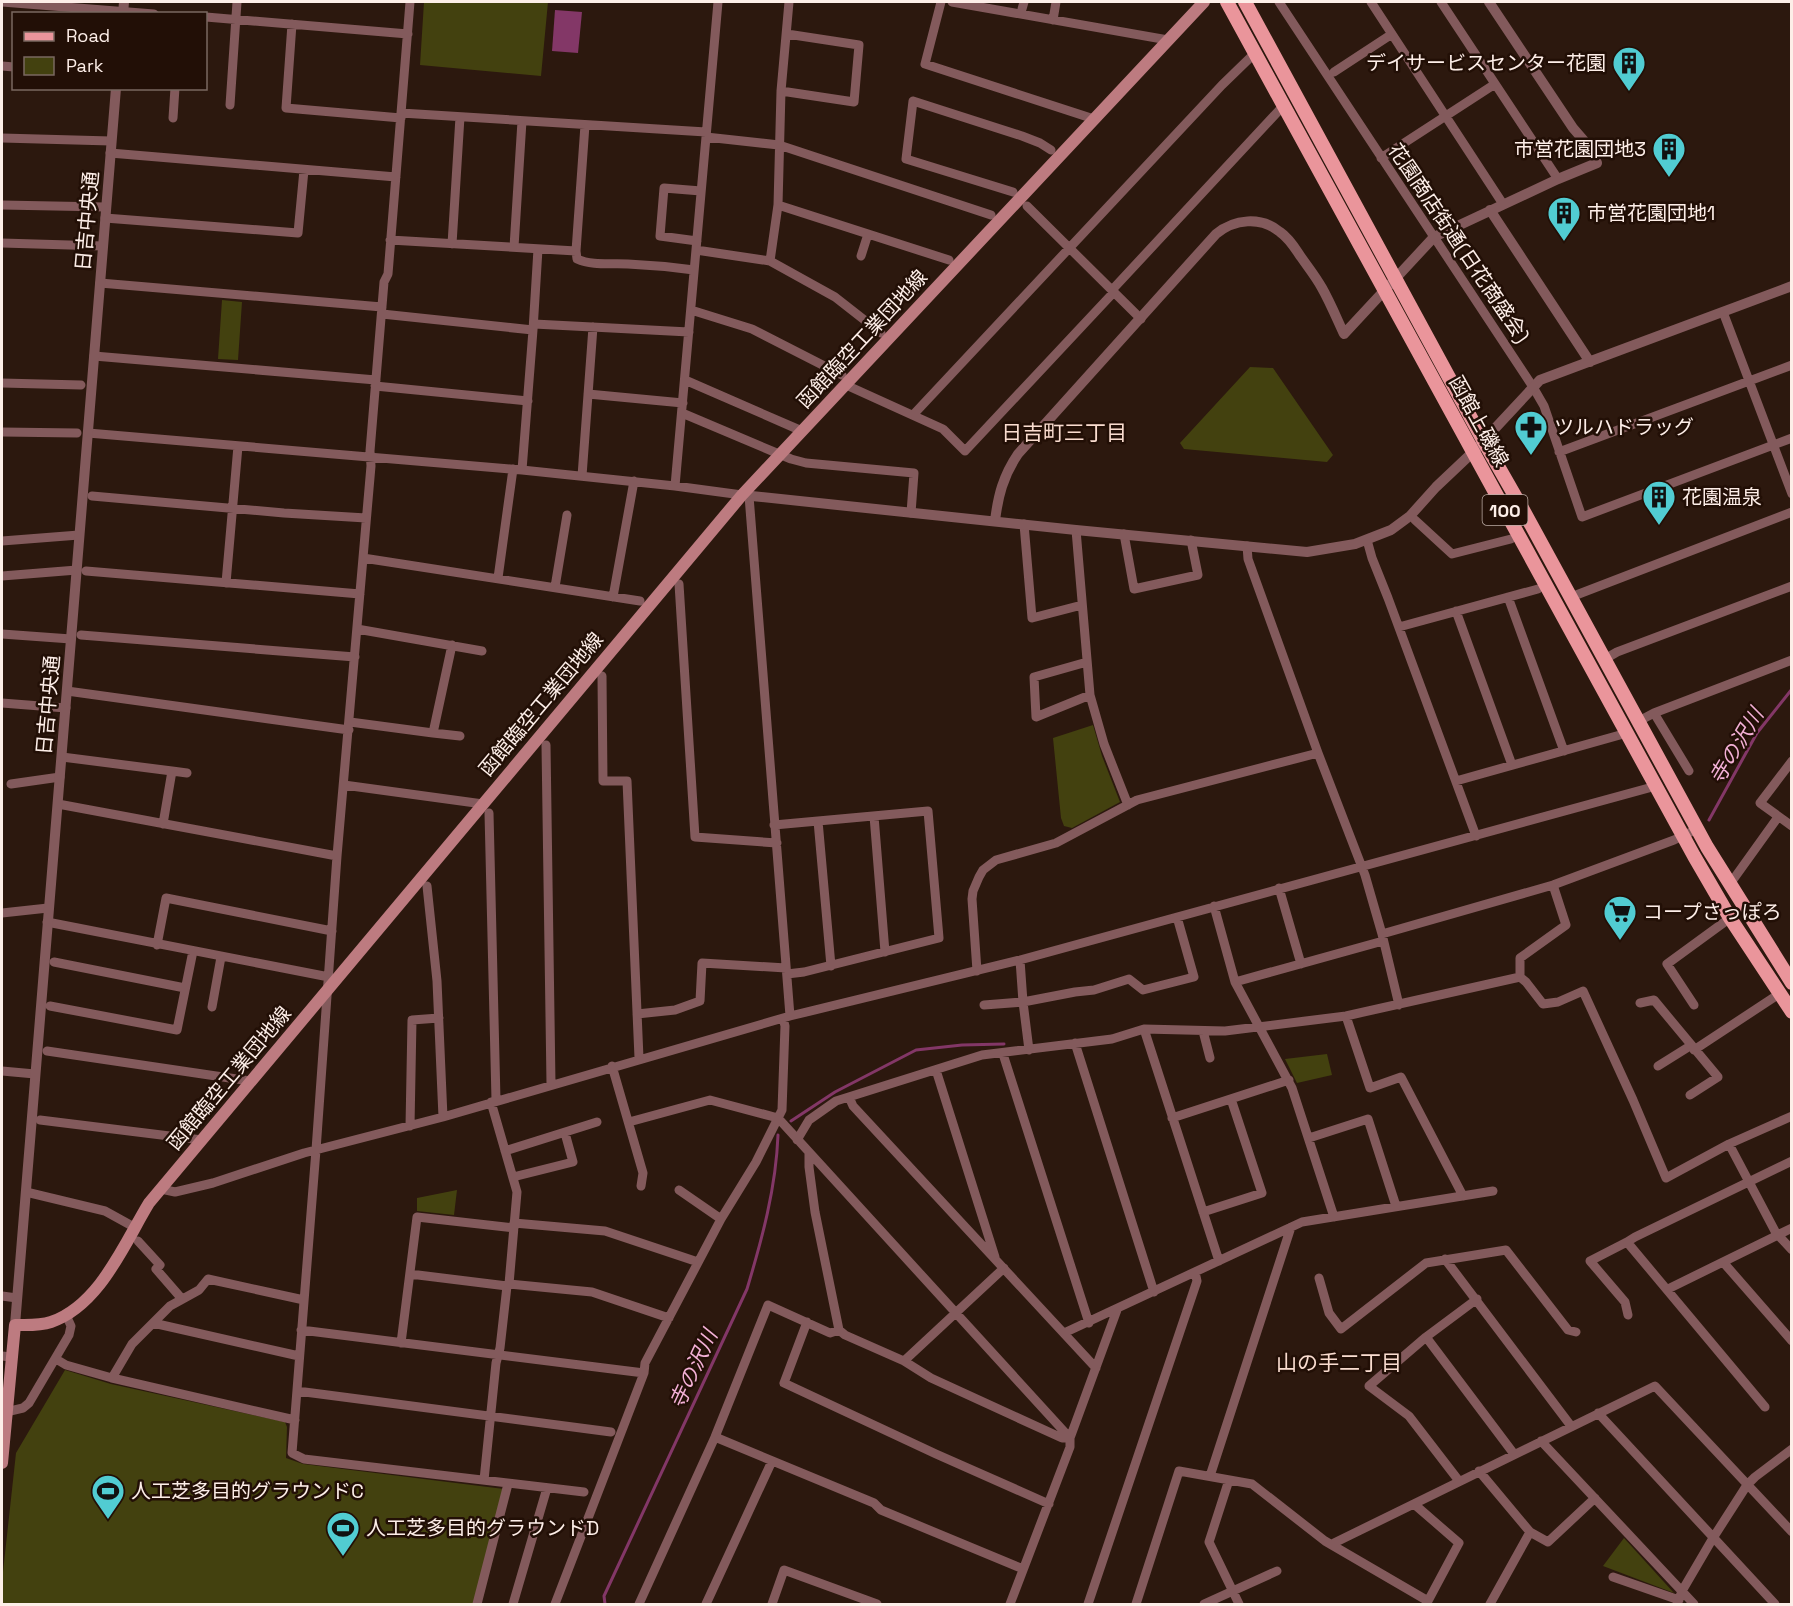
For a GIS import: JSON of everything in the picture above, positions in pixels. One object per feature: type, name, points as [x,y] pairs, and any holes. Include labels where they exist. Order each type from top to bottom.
[{"type":"main road","name":"函館臨空工業団地線","points":[[15,1325],[39,1325],[66,1315],[86,1300],[105,1277],[149,1203],[328,983],[486,808],[844,380],[1204,2]]},
{"type":"main road","name":"函館上磯線","points":[[1227,2],[1656,786],[1730,918],[1791,1012]]},
{"type":"main road","name":"函館上磯線","points":[[1245,2],[1697,828],[1791,983]]},
{"type":"main road","points":[[2,1462],[6,1412],[6,1357],[15,1325]]},
{"type":"street","points":[[2,2],[142,12]]},
{"type":"street","points":[[230,105],[237,2]]},
{"type":"street","points":[[410,2],[388,274],[384,282],[375,383],[292,1454],[304,1459],[584,1492]]},
{"type":"street","points":[[675,486],[718,2]]},
{"type":"street","points":[[770,261],[778,205],[781,91],[789,2]]},
{"type":"street","points":[[941,2],[925,64],[1094,119]]},
{"type":"street","points":[[952,2],[1168,40]]},
{"type":"street","points":[[1053,20],[1056,2]]},
{"type":"street","name":"花園商店街通(日花商盛会)","points":[[1279,2],[1533,387],[1544,406],[1582,517],[1773,445]]},
{"type":"street","points":[[1372,2],[1503,204]]},
{"type":"street","points":[[1441,2],[1558,179]]},
{"type":"street","points":[[995,521],[1001,486],[1013,462],[1216,234],[1229,225],[1249,221],[1269,225],[1281,232],[1322,288],[1344,334],[1434,237],[1597,163],[1586,143],[1489,2]]},
{"type":"street","points":[[207,17],[408,34]]},
{"type":"street","points":[[292,24],[286,108],[401,116],[585,124],[706,135],[779,145],[991,215]]},
{"type":"street","points":[[781,91],[854,102],[859,45],[787,34]]},
{"type":"street","points":[[1334,72],[1392,34]]},
{"type":"street","points":[[913,415],[1222,85],[1256,52]]},
{"type":"street","points":[[1381,158],[1495,84]]},
{"type":"street","name":"日吉中央通","points":[[15,1325],[67,692],[76,637],[81,570],[79,535],[82,433],[94,356],[116,90]]},
{"type":"street","points":[[173,118],[175,90]]},
{"type":"street","points":[[1013,192],[906,159],[913,101],[1011,132],[1040,143],[1051,150]]},
{"type":"street","points":[[691,310],[752,329],[844,380],[943,429],[965,451],[1284,105]]},
{"type":"street","points":[[452,244],[460,117]]},
{"type":"street","points":[[514,247],[522,121]]},
{"type":"street","points":[[585,124],[577,259],[587,264],[660,266],[694,270]]},
{"type":"street","points":[[2,138],[111,141]]},
{"type":"street","points":[[110,153],[396,177]]},
{"type":"street","points":[[2,205],[106,212],[298,233],[304,170]]},
{"type":"street","points":[[701,191],[664,188],[660,236],[770,261],[835,297],[881,333]]},
{"type":"street","points":[[778,205],[949,260]]},
{"type":"street","points":[[1027,206],[1141,319]]},
{"type":"street","points":[[1490,210],[1590,362]]},
{"type":"street","points":[[861,256],[868,234]]},
{"type":"street","points":[[390,240],[576,251]]},
{"type":"street","points":[[2,243],[103,246]]},
{"type":"street","points":[[498,578],[528,401],[538,249]]},
{"type":"street","points":[[100,283],[533,327],[593,327],[689,332]]},
{"type":"street","points":[[2,432],[82,433],[517,470],[911,513],[1307,552],[1347,546],[1367,540],[1401,523],[1473,452],[1540,380],[1791,286]]},
{"type":"street","points":[[1723,312],[1791,494]]},
{"type":"street","points":[[582,476],[593,327]]},
{"type":"street","points":[[94,356],[375,383],[528,401]]},
{"type":"street","points":[[1559,452],[1791,365]]},
{"type":"street","points":[[685,381],[802,431]]},
{"type":"street","points":[[2,383],[81,385]]},
{"type":"street","points":[[588,394],[683,403]]},
{"type":"street","points":[[682,413],[791,459],[806,463],[914,473],[911,513]]},
{"type":"street","points":[[1773,445],[1791,438]]},
{"type":"street","points":[[226,583],[238,446]]},
{"type":"street","points":[[613,597],[634,481]]},
{"type":"street","points":[[555,1605],[644,1372],[645,1363],[721,1219],[756,1162],[782,1110],[787,971],[774,825],[768,720],[746,495]]},
{"type":"street","points":[[92,496],[366,518]]},
{"type":"street","points":[[1571,597],[1791,512]]},
{"type":"street","points":[[555,587],[567,515]]},
{"type":"street","points":[[1415,520],[1452,554],[1511,539]]},
{"type":"street","points":[[1024,524],[1032,618],[1082,605]]},
{"type":"street","points":[[1076,530],[1090,694],[1104,744],[1128,806]]},
{"type":"street","points":[[1124,534],[1134,589],[1198,575],[1191,540]]},
{"type":"street","points":[[2,542],[79,535]]},
{"type":"street","points":[[1367,540],[1476,836]]},
{"type":"street","points":[[1246,546],[1248,559],[1361,866],[1399,1005]]},
{"type":"street","points":[[363,558],[640,601]]},
{"type":"street","points":[[2,576],[81,570],[360,594]]},
{"type":"street","points":[[679,584],[695,837],[777,843]]},
{"type":"street","points":[[1605,659],[1617,652],[1791,586]]},
{"type":"street","points":[[1399,627],[1538,589]]},
{"type":"street","points":[[1508,597],[1564,750]]},
{"type":"street","points":[[1456,611],[1512,765]]},
{"type":"street","points":[[357,629],[482,651]]},
{"type":"street","points":[[2,634],[76,637],[355,657]]},
{"type":"street","points":[[433,733],[452,645]]},
{"type":"street","points":[[1639,721],[1654,713],[1791,660]]},
{"type":"street","points":[[1086,662],[1034,677],[1036,717],[1090,694]]},
{"type":"street","points":[[602,676],[603,781],[627,781],[639,1058]]},
{"type":"street","points":[[67,692],[349,726],[460,735]]},
{"type":"street","points":[[2,703],[66,708]]},
{"type":"street","points":[[1654,713],[1689,771]]},
{"type":"street","points":[[1456,781],[1627,733]]},
{"type":"street","points":[[546,745],[551,1084]]},
{"type":"street","points":[[976,971],[972,899],[983,870],[996,860],[1056,843],[1137,800],[1318,753]]},
{"type":"street","points":[[62,756],[187,773]]},
{"type":"street","points":[[1791,761],[1760,803],[1791,826]]},
{"type":"street","points":[[163,824],[172,771]]},
{"type":"street","points":[[11,784],[60,777]]},
{"type":"street","points":[[344,785],[486,808],[493,1101],[517,1192],[484,1480]]},
{"type":"street","points":[[161,1189],[175,1192],[213,1182],[316,1150],[443,1117],[639,1058],[787,1017],[1020,960],[1656,786]]},
{"type":"street","points":[[58,804],[337,856]]},
{"type":"street","points":[[637,1014],[675,1010],[700,1001],[702,963],[804,972],[939,938],[928,812],[774,825]]},
{"type":"street","points":[[874,816],[885,952]]},
{"type":"street","points":[[1730,884],[1778,817]]},
{"type":"street","points":[[818,821],[831,966]]},
{"type":"street","points":[[1235,982],[1301,964],[1553,885],[1684,836],[1697,828]]},
{"type":"street","points":[[1520,977],[1520,958],[1566,925],[1553,885]]},
{"type":"street","points":[[427,886],[439,1018],[443,1117]]},
{"type":"street","points":[[1279,888],[1301,964]]},
{"type":"street","points":[[158,945],[166,898],[332,931]]},
{"type":"street","points":[[1214,906],[1235,982],[1289,1080],[1334,1217]]},
{"type":"street","points":[[2,913],[48,908]]},
{"type":"street","points":[[984,1005],[1023,1002],[1094,990],[1129,979],[1143,990],[1194,977],[1177,917]]},
{"type":"street","points":[[1694,1005],[1667,964],[1730,918]]},
{"type":"street","points":[[47,922],[221,957],[328,983]]},
{"type":"street","points":[[50,1006],[177,1030],[193,951]]},
{"type":"street","points":[[212,1007],[221,957]]},
{"type":"street","points":[[1020,960],[1029,1050]]},
{"type":"street","points":[[54,962],[185,988]]},
{"type":"street","points":[[797,1140],[809,1120],[837,1101],[982,1055],[1112,1039],[1144,1029],[1225,1031],[1346,1016],[1520,977]]},
{"type":"street","points":[[1520,977],[1543,1004],[1558,1002],[1582,991],[1633,1100],[1666,1178],[1729,1144],[1791,1116]]},
{"type":"street","points":[[1658,1066],[1692,1048],[1779,994]]},
{"type":"street","points":[[1640,1003],[1654,1000],[1718,1077],[1690,1095]]},
{"type":"street","points":[[1346,1016],[1370,1088],[1401,1077],[1463,1196]]},
{"type":"street","points":[[410,1126],[412,1020],[439,1018]]},
{"type":"street","points":[[1144,1029],[1219,1261]]},
{"type":"street","points":[[1203,1031],[1210,1058]]},
{"type":"street","points":[[1075,1043],[1154,1292]]},
{"type":"street","points":[[47,1051],[250,1081]]},
{"type":"street","points":[[1003,1054],[1089,1323]]},
{"type":"street","points":[[612,1066],[643,1173],[641,1186]]},
{"type":"street","points":[[936,1070],[996,1260]]},
{"type":"street","points":[[2,1071],[35,1074]]},
{"type":"street","points":[[1172,1118],[1289,1080]]},
{"type":"street","points":[[849,1097],[853,1106],[1096,1368]]},
{"type":"street","points":[[1203,1212],[1262,1193],[1231,1099]]},
{"type":"street","points":[[629,1122],[710,1100],[778,1118],[1070,1438]]},
{"type":"street","points":[[1309,1138],[1368,1119],[1396,1206]]},
{"type":"street","points":[[40,1120],[202,1140]]},
{"type":"street","points":[[505,1150],[565,1134],[597,1122]]},
{"type":"street","points":[[513,1177],[573,1162],[565,1134]]},
{"type":"street","points":[[1729,1144],[1777,1235],[1791,1250]]},
{"type":"street","points":[[809,1154],[815,1212],[839,1330],[845,1335],[904,1361],[941,1382],[1062,1438],[1070,1438]]},
{"type":"street","points":[[1628,1315],[1625,1302],[1590,1261],[1791,1161]]},
{"type":"street","points":[[679,1190],[721,1219]]},
{"type":"street","points":[[1064,1334],[1302,1222],[1493,1191]]},
{"type":"street","points":[[26,1192],[105,1211],[134,1227]]},
{"type":"street","points":[[401,1343],[417,1217],[604,1231],[698,1262]]},
{"type":"street","points":[[1210,1476],[1291,1227]]},
{"type":"street","points":[[1668,1289],[1791,1228]]},
{"type":"street","points":[[138,1241],[160,1265],[156,1269],[182,1299]]},
{"type":"street","points":[[1628,1242],[1765,1407]]},
{"type":"street","points":[[1319,1278],[1329,1313],[1341,1329],[1426,1263],[1506,1250],[1568,1330],[1576,1332]]},
{"type":"street","points":[[1445,1259],[1571,1426]]},
{"type":"street","points":[[1723,1262],[1791,1341]]},
{"type":"street","points":[[904,1361],[1004,1269]]},
{"type":"street","points":[[1088,1605],[1197,1281],[1195,1272]]},
{"type":"street","points":[[410,1274],[592,1292],[669,1318]]},
{"type":"street","points":[[112,1378],[132,1344],[170,1306],[199,1290],[208,1279],[304,1300]]},
{"type":"street","points":[[2,1296],[17,1298]]},
{"type":"street","points":[[1459,1481],[1409,1416],[1369,1386],[1426,1337],[1476,1299]]},
{"type":"street","points":[[639,1605],[715,1437],[768,1305],[830,1333],[839,1330]]},
{"type":"street","points":[[1010,1605],[1049,1504],[1070,1446],[1070,1438],[1117,1310]]},
{"type":"street","points":[[6,1412],[23,1408],[29,1403],[69,1335],[71,1326],[66,1315]]},
{"type":"street","points":[[807,1322],[784,1383],[1049,1504]]},
{"type":"street","points":[[153,1323],[299,1356]]},
{"type":"street","points":[[301,1330],[644,1372]]},
{"type":"street","points":[[1426,1337],[1514,1454]]},
{"type":"street","points":[[56,1359],[66,1365],[112,1378],[295,1420]]},
{"type":"street","points":[[1332,1544],[1655,1386],[1791,1532]]},
{"type":"street","points":[[297,1391],[611,1432]]},
{"type":"street","points":[[1598,1413],[1775,1605]]},
{"type":"street","points":[[715,1437],[874,1503],[881,1510],[1023,1569]]},
{"type":"street","points":[[1541,1441],[1595,1498],[1679,1598]]},
{"type":"street","points":[[1679,1598],[1713,1538],[1747,1485],[1791,1449]]},
{"type":"street","points":[[706,1605],[772,1461]]},
{"type":"street","points":[[1136,1605],[1179,1471],[1252,1484],[1332,1544],[1428,1601],[1459,1544],[1414,1504]]},
{"type":"street","points":[[1479,1471],[1530,1532],[1548,1542],[1595,1498]]},
{"type":"street","points":[[1228,1480],[1209,1542],[1239,1605]]},
{"type":"street","points":[[477,1605],[508,1484]]},
{"type":"street","points":[[513,1605],[547,1488]]},
{"type":"street","points":[[1490,1605],[1530,1532]]},
{"type":"street","points":[[772,1605],[784,1570],[877,1605]]},
{"type":"street","points":[[1204,1605],[1277,1571]]},
{"type":"street","points":[[1612,1577],[1694,1605]]},
{"type":"green space","points":[[424,2],[548,2],[541,76],[420,65]]},
{"type":"green space","points":[[222,300],[242,302],[238,360],[218,359]]},
{"type":"green space","points":[[1250,367],[1273,368],[1333,455],[1327,462],[1184,449],[1180,443]]},
{"type":"green space","points":[[1093,725],[1120,802],[1072,828],[1064,826],[1061,818],[1053,738]]},
{"type":"green space","points":[[1327,1054],[1332,1075],[1297,1083],[1285,1059]]},
{"type":"green space","points":[[457,1190],[454,1215],[417,1211],[417,1198]]},
{"type":"green space","points":[[65,1370],[111,1384],[285,1422],[287,1427],[286,1458],[303,1464],[504,1489],[474,1604],[2,1604],[2,1581],[16,1453]]},
{"type":"green space","points":[[1624,1538],[1674,1593],[1603,1566]]},
{"type":"shaded area","points":[[555,10],[582,12],[578,53],[552,51]]},
{"type":"waterway","name":"寺の沢川","points":[[1709,820],[1757,733],[1792,689]]},
{"type":"waterway","name":"寺の沢川","points":[[791,1121],[835,1092],[916,1050],[962,1045],[1004,1044]]},
{"type":"waterway","name":"寺の沢川","points":[[605,1604],[604,1596],[747,1289],[771,1194],[778,1135]]},
{"type":"place","name":"デイサービスセンター花園","points":[[1629,92]]},
{"type":"place","name":"市営花園団地3","points":[[1669,178]]},
{"type":"place","name":"市営花園団地1","points":[[1564,242]]},
{"type":"place","name":"ツルハドラッグ","points":[[1531,456]]},
{"type":"place","name":"花園温泉","points":[[1659,526]]},
{"type":"place","name":"コープさっぽろ","points":[[1620,941]]},
{"type":"place","name":"人工芝多目的グラウンドC","points":[[108,1520]]},
{"type":"place","name":"人工芝多目的グラウンドD","points":[[343,1557]]},
{"type":"district","name":"日吉町三丁目","points":[[1064,432]]},
{"type":"district","name":"山の手二丁目","points":[[1339,1362]]}]
